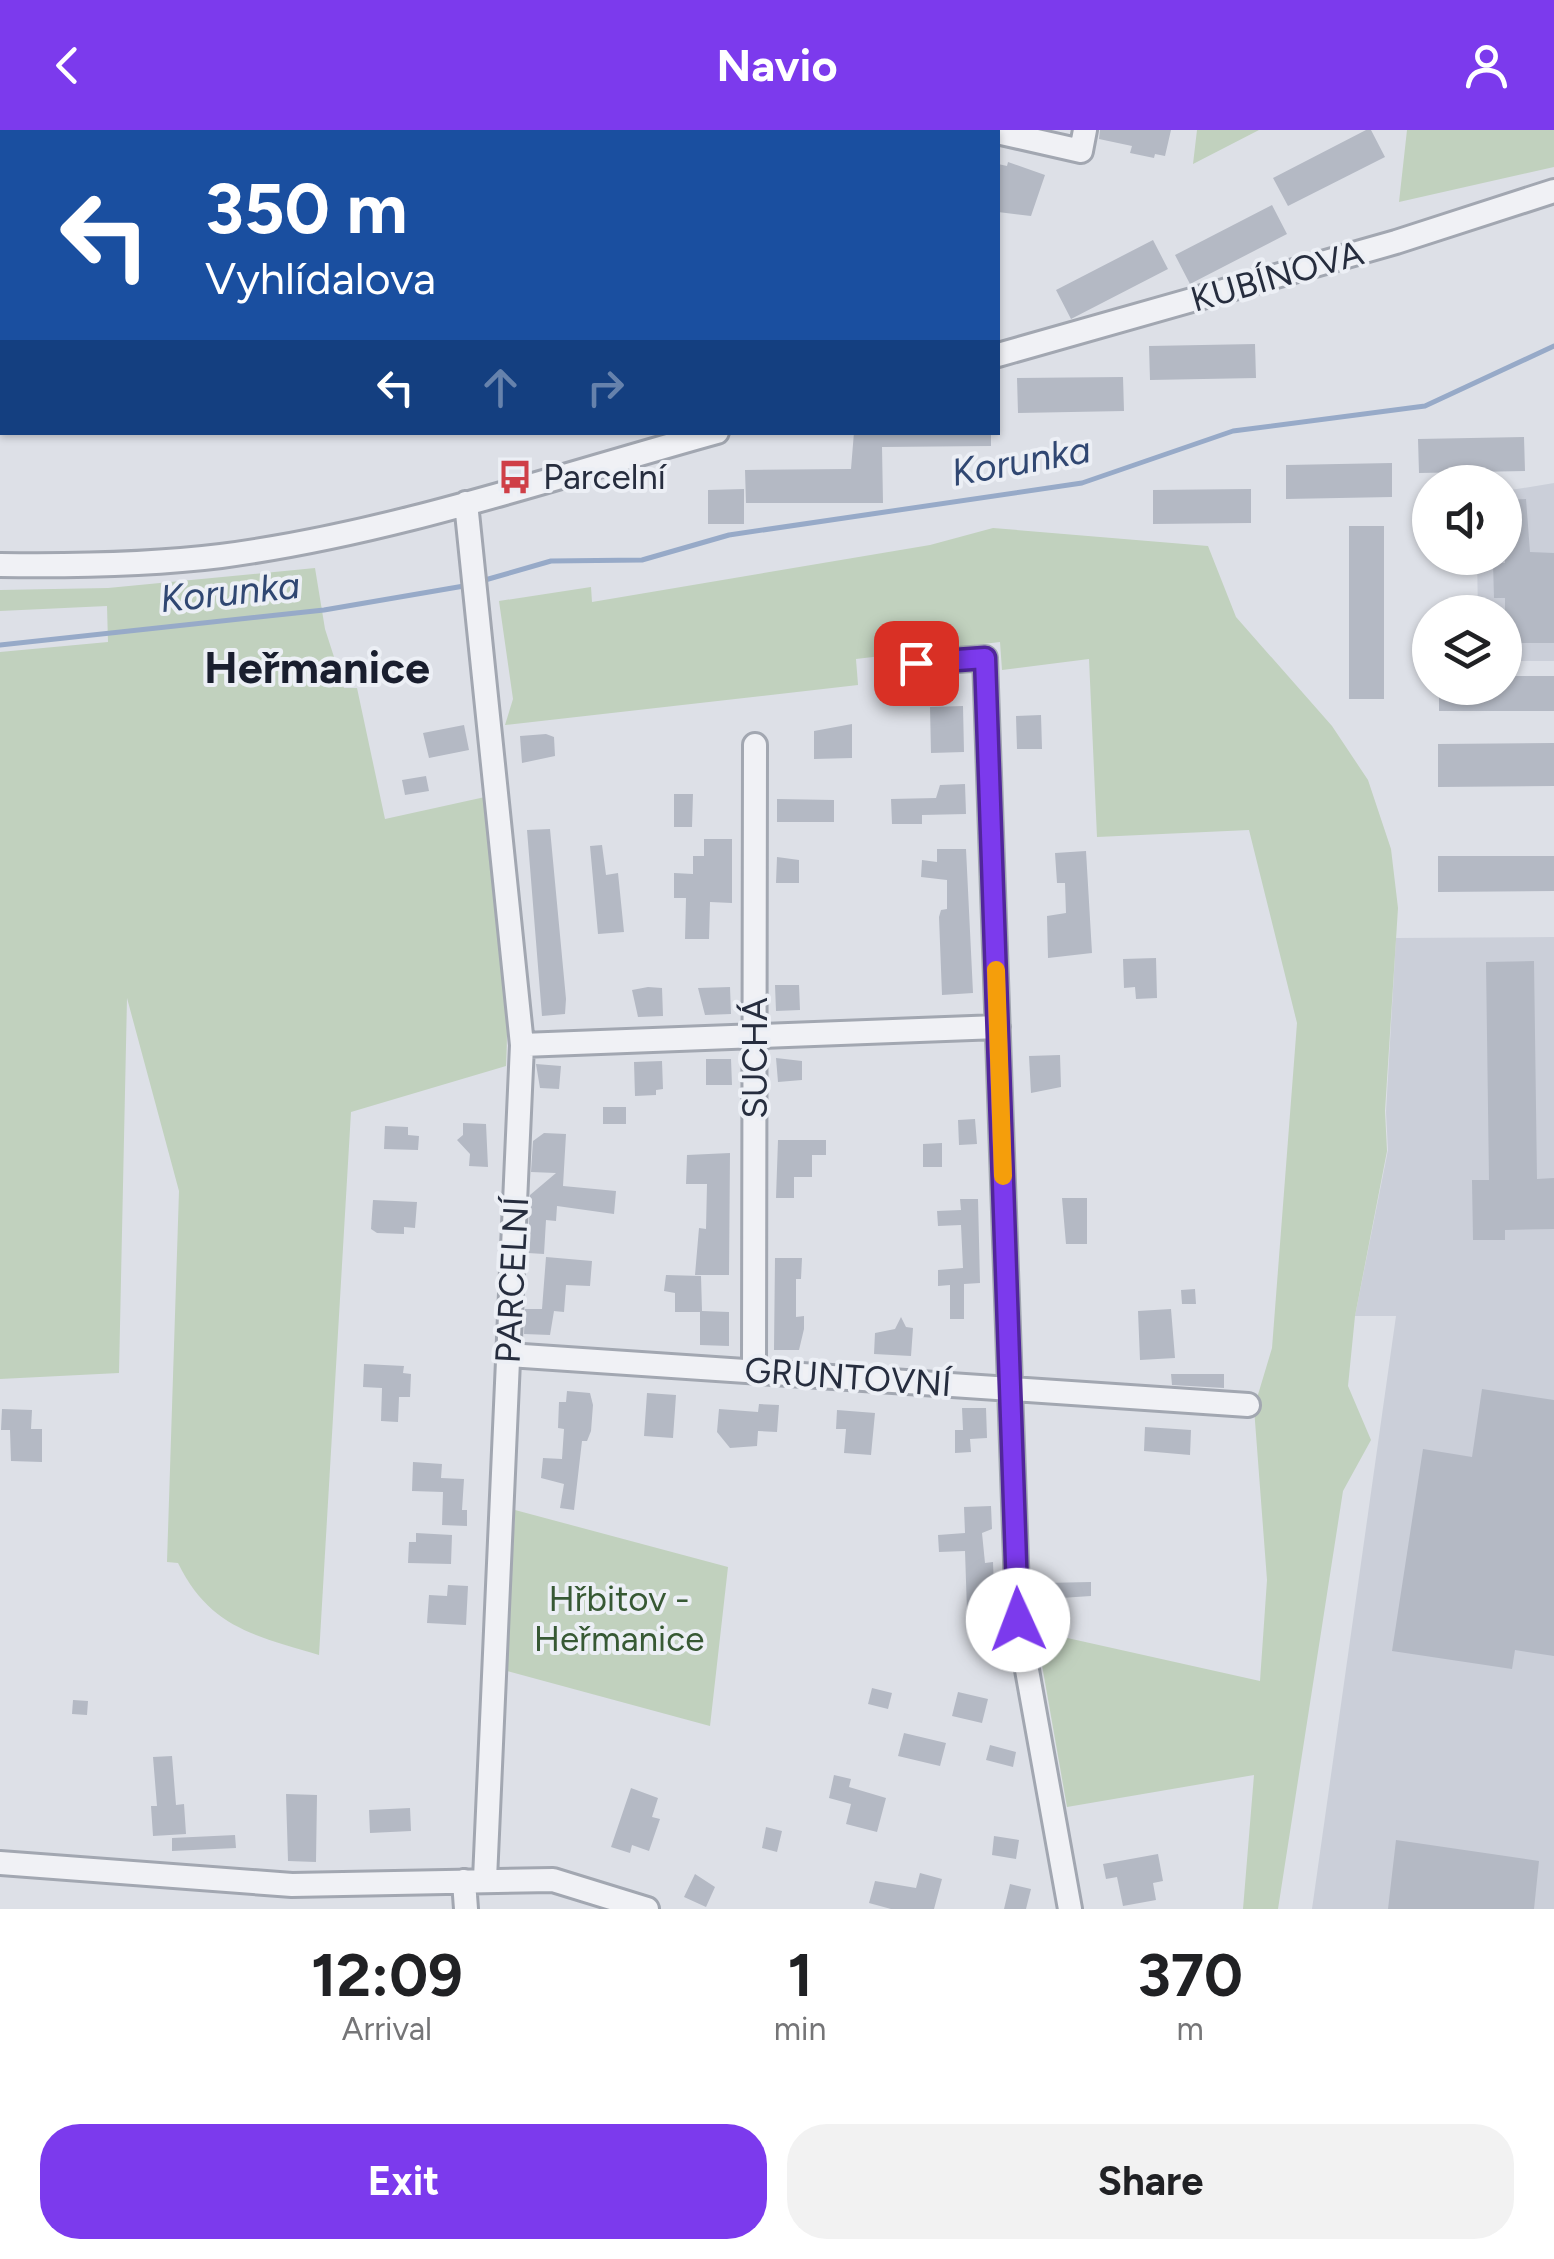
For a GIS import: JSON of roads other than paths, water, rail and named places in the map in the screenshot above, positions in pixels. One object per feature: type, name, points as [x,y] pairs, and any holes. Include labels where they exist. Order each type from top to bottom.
[{"type":"street","points":[[1000,131],[1083,140]]},
{"type":"street","name":"KUBÍNOVA","points":[[1000,354],[1396,242],[1554,191]]},
{"type":"street","points":[[0,565],[107,564],[222,556],[466,502],[706,435]]},
{"type":"street","name":"PARCELNÍ","points":[[466,502],[522,1045],[508,1355],[474,1880],[466,1909]]},
{"type":"street","points":[[916,663],[985,658],[1018,1620],[1070,1909]]},
{"type":"street","name":"SUCHÁ","points":[[754,1371],[756,745]]},
{"type":"street","points":[[522,1045],[998,1027]]},
{"type":"street","name":"GRUNTOVNÍ","points":[[508,1355],[1248,1405]]},
{"type":"street","points":[[0,1862],[276,1885],[554,1880],[647,1909]]},
{"type":"waterway","name":"Korunka","points":[[485,580],[551,561],[642,560],[729,535],[1082,483],[1233,431],[1425,406],[1554,346]]},
{"type":"waterway","name":"Korunka","points":[[0,645],[324,610],[464,586]]},
{"type":"place","name":"Parcelní","points":[[515,477]]},
{"type":"district","name":"Heřmanice","points":[[317,667]]},
{"type":"park label","name":"Hřbitov - Heřmanice","points":[[619,1619]]}]
